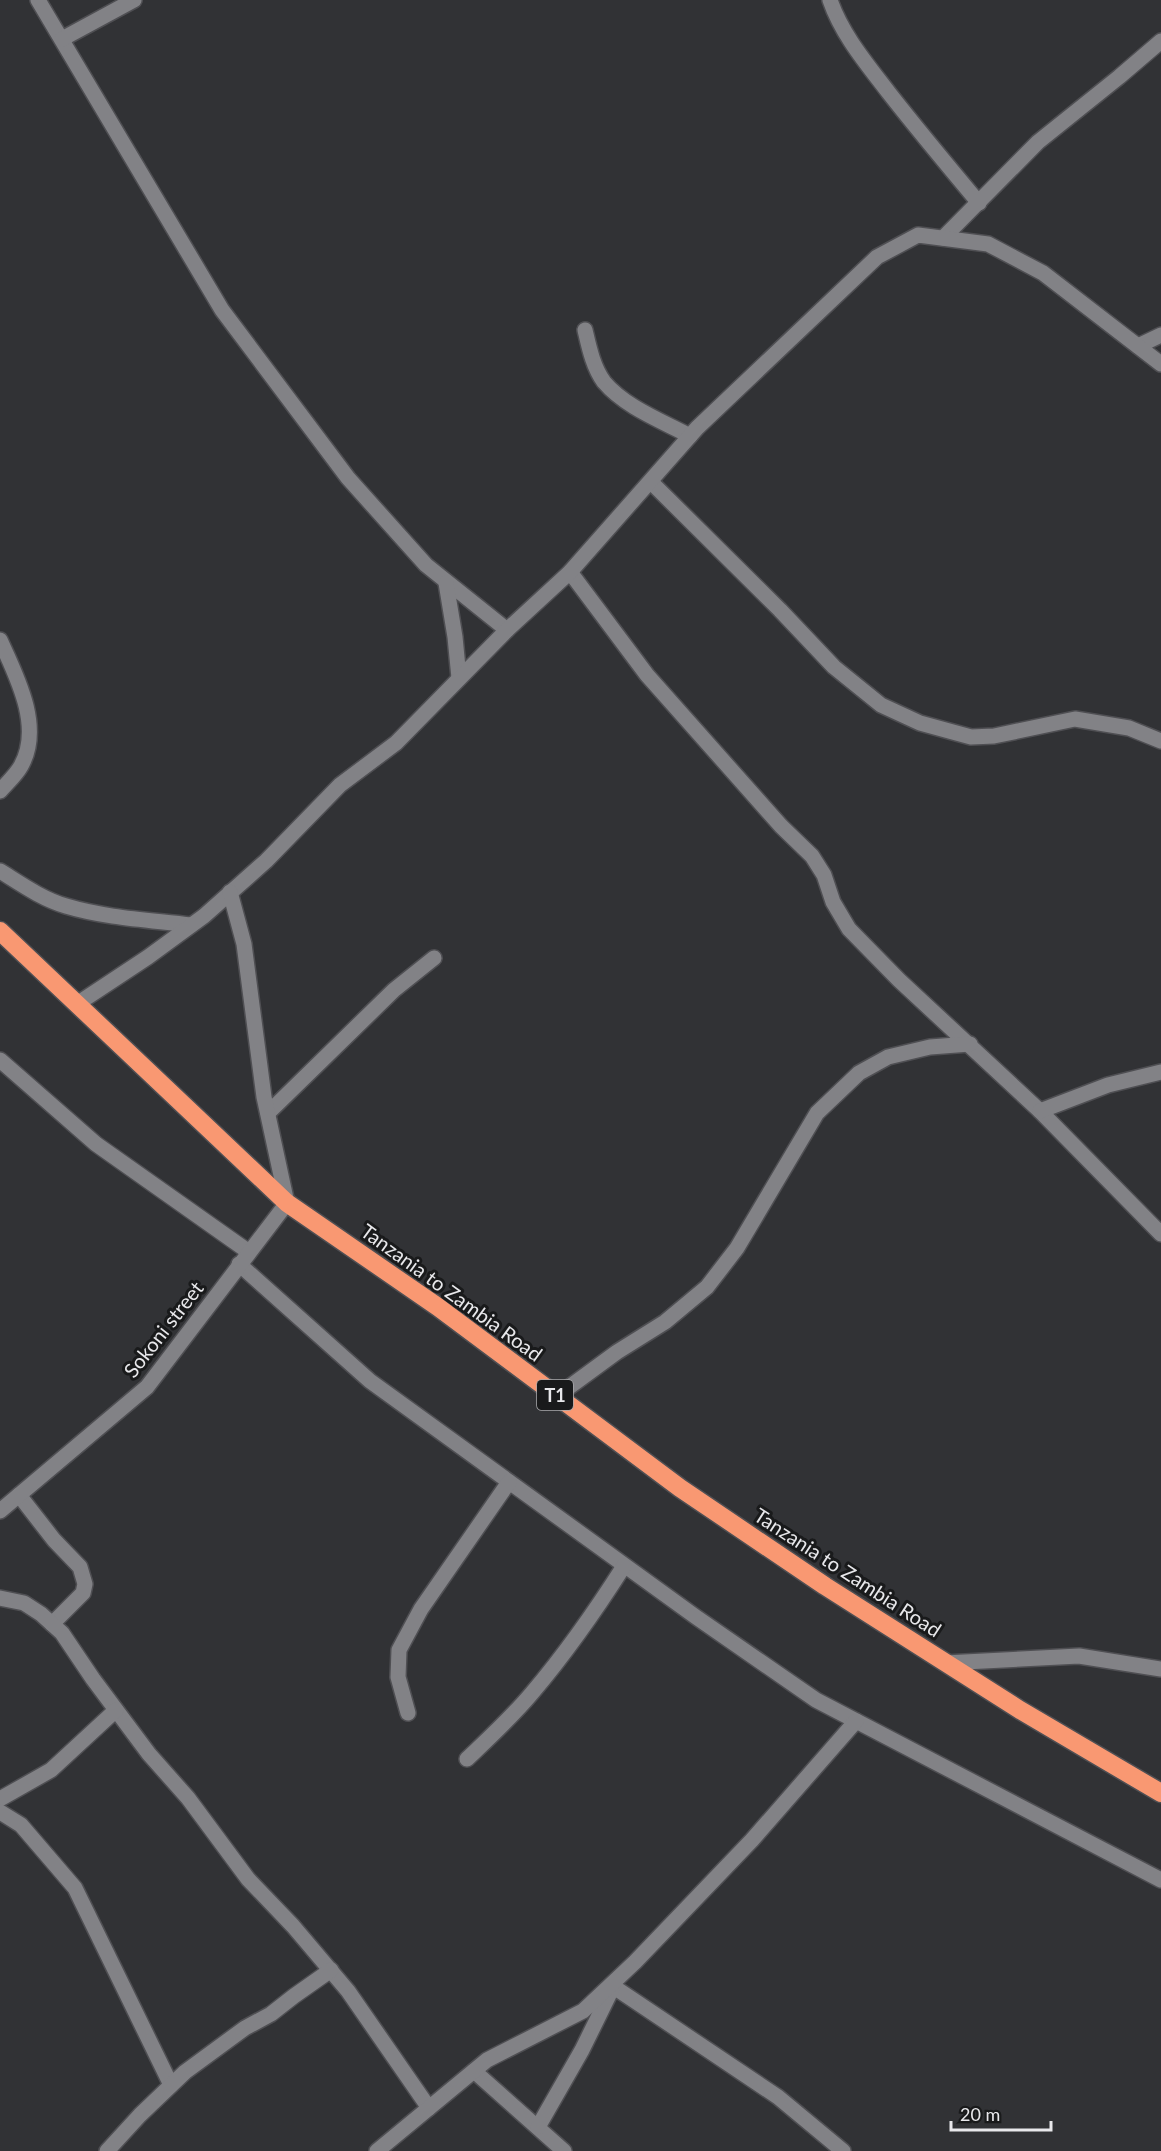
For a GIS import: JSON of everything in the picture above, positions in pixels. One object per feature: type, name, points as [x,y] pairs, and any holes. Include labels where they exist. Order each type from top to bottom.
[{"type":"highway","name":"Tanzania to Zambia Road","points":[[0,931],[287,1203],[438,1306],[690,1495],[825,1586],[1086,1750],[1161,1792]]},
{"type":"street","points":[[38,0],[222,310],[348,478],[426,565],[507,630]]},
{"type":"street","points":[[62,39],[134,0]]},
{"type":"street","points":[[830,0],[846,34],[879,80],[979,203]]},
{"type":"street","points":[[943,238],[1038,142],[1161,41]]},
{"type":"street","points":[[77,1004],[191,925],[266,861],[339,785],[396,742],[507,630],[570,572],[690,436],[877,257],[918,235],[988,244],[1043,273],[1161,364]]},
{"type":"street","points":[[585,330],[593,361],[604,381],[623,399],[690,436]]},
{"type":"street","points":[[1138,346],[1161,335]]},
{"type":"street","points":[[651,482],[834,667],[881,705],[920,723],[971,737],[994,736],[1075,719],[1129,729],[1161,741]]},
{"type":"street","points":[[570,572],[647,675],[781,826],[812,856],[824,875],[833,902],[849,929],[899,980],[970,1044],[1040,1112],[1161,1234]]},
{"type":"street","points":[[446,583],[459,678]]},
{"type":"street","points":[[0,640],[26,705],[30,741],[21,766],[0,791]]},
{"type":"street","points":[[0,871],[27,889],[65,906],[111,916],[191,925]]},
{"type":"street","points":[[230,892],[244,944],[268,1113],[287,1203]]},
{"type":"street","points":[[268,1113],[394,990],[434,958]]},
{"type":"street","points":[[557,1396],[617,1353],[665,1323],[707,1287],[737,1248],[817,1113],[860,1073],[888,1057],[930,1047],[970,1044]]},
{"type":"street","points":[[0,1060],[96,1144],[249,1252]]},
{"type":"street","points":[[1040,1112],[1108,1085],[1161,1072]]},
{"type":"street","name":"Sokoni street","points":[[0,1511],[147,1387],[287,1203]]},
{"type":"street","points":[[239,1264],[370,1381],[624,1566],[816,1700],[1161,1880]]},
{"type":"street","points":[[408,1713],[398,1677],[399,1650],[420,1610],[509,1482]]},
{"type":"street","points":[[19,1495],[80,1567],[85,1584],[83,1593],[52,1624]]},
{"type":"street","points":[[467,1759],[504,1724],[532,1693],[588,1622],[624,1566]]},
{"type":"street","points":[[0,1598],[24,1603],[41,1614],[62,1633],[149,1754],[188,1798],[248,1879],[294,1926],[348,1991],[429,2108]]},
{"type":"street","points":[[945,1663],[1079,1656],[1161,1669]]},
{"type":"street","points":[[0,1799],[51,1770],[116,1710]]},
{"type":"street","points":[[377,2151],[487,2060],[584,2011],[615,1983],[752,1840],[856,1721]]},
{"type":"street","points":[[0,1812],[21,1826],[75,1888],[171,2085]]},
{"type":"street","points":[[107,2151],[185,2073],[245,2028],[272,2014],[294,1995],[331,1970]]},
{"type":"street","points":[[538,2127],[582,2050],[615,1983]]},
{"type":"street","points":[[615,1983],[778,2097],[843,2151]]},
{"type":"street","points":[[474,2071],[564,2151]]}]
